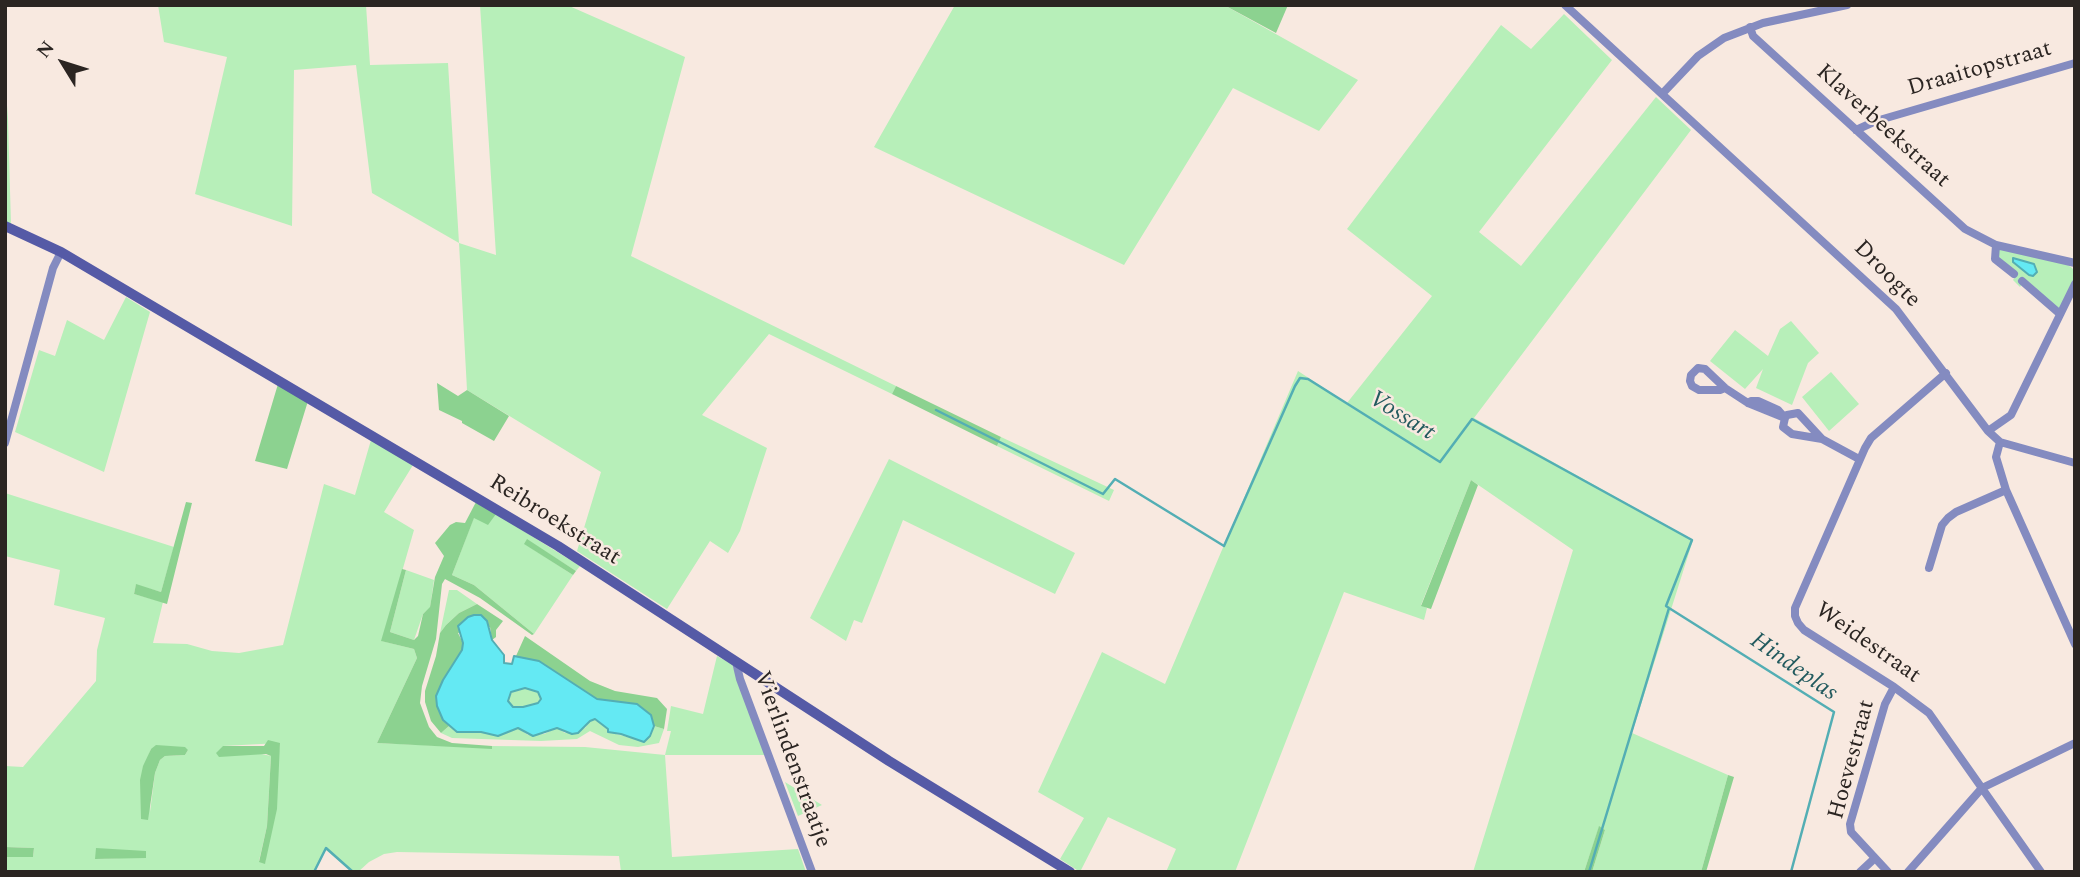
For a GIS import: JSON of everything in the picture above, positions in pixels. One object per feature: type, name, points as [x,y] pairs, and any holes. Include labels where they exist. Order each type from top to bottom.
[{"type":"street","name":"Droogte","points":[[1565,5],[1880,292],[1946,373],[1988,431],[2000,442]]},
{"type":"street","points":[[1662,94],[1698,56],[1713,45],[1750,27],[1847,5]]},
{"type":"street","name":"Klaverbeekstraat","points":[[1750,27],[1753,36],[1965,229],[1996,244],[2075,263]]},
{"type":"street","name":"Draaitopstraat","points":[[1856,130],[1876,121],[2075,63]]},
{"type":"street","name":"Reibroekstraat","points":[[5,226],[61,252],[558,547],[911,774],[1070,872]]},
{"type":"street","points":[[1996,244],[1995,258],[2014,274]]},
{"type":"street","points":[[5,443],[53,268],[61,252]]},
{"type":"street","points":[[2022,281],[2060,314]]},
{"type":"street","points":[[1988,431],[2011,415],[2075,284]]},
{"type":"street","name":"Weidestraat","points":[[1946,373],[1871,438],[1859,458],[1795,608],[1795,616],[1804,630],[1894,687],[1929,713],[2041,872]]},
{"type":"street","points":[[1726,388],[1748,404],[1758,401],[1778,410],[1785,418]]},
{"type":"street","points":[[1822,439],[1798,413],[1785,418],[1783,427],[1786,432],[1822,439],[1859,458]]},
{"type":"street","points":[[2075,463],[2000,442],[1996,457],[2006,490],[2075,643]]},
{"type":"street","points":[[1929,568],[1942,525],[1948,518],[2006,490]]},
{"type":"street","name":"Vierlindenstraatje","points":[[736,662],[812,872]]},
{"type":"street","name":"Hoevestraat","points":[[1888,872],[1851,832],[1850,824],[1885,704],[1894,687]]},
{"type":"street","points":[[1908,872],[1982,788],[2075,743]]},
{"type":"street","points":[[1860,872],[1875,858]]},
{"type":"green space","points":[[158,5],[366,5],[370,65],[448,63],[459,243],[372,193],[356,65],[294,70],[292,226],[195,194],[227,57],[164,42]]},
{"type":"green space","points":[[480,5],[567,5],[685,57],[631,256],[896,386],[892,394],[769,334],[702,415],[767,448],[740,531],[728,553],[710,541],[667,609],[577,551],[601,472],[467,390],[459,243],[496,255]]},
{"type":"green space","points":[[955,5],[1224,5],[1358,80],[1319,131],[1233,88],[1124,265],[874,147]]},
{"type":"green space","points":[[1224,5],[1288,5],[1276,33]]},
{"type":"green space","points":[[1564,14],[1612,60],[1479,232],[1521,266],[1656,97],[1691,130],[1474,418],[1693,540],[1632,733],[1728,775],[1701,872],[1592,872],[1605,830],[1599,827],[1584,872],[1473,872],[1573,550],[1471,480],[1421,605],[1427,608],[1424,620],[1344,592],[1235,872],[1166,872],[1176,849],[1108,817],[1080,872],[1060,859],[1084,818],[1038,792],[1102,652],[1165,684],[1298,371],[1347,403],[1432,296],[1347,229],[1501,25],[1531,49]]},
{"type":"green space","points":[[5,77],[8,119],[11,225],[5,222]]},
{"type":"green space","points":[[1999,248],[2072,268],[2075,272],[2074,278],[2059,309],[2023,277],[2019,281],[2022,284],[2020,287],[2013,280],[2017,274],[1999,258]]},
{"type":"green space","points":[[126,297],[150,312],[104,472],[15,432],[39,350],[55,356],[67,320],[104,340]]},
{"type":"green space","points":[[1791,321],[1819,353],[1808,363],[1792,405],[1756,388],[1763,369],[1745,389],[1710,361],[1735,330],[1768,356],[1780,329]]},
{"type":"green space","points":[[1831,372],[1859,404],[1829,431],[1802,397]]},
{"type":"green space","points":[[437,383],[458,396],[467,390],[509,416],[494,441],[439,410]]},
{"type":"green space","points":[[278,384],[308,401],[287,469],[255,461]]},
{"type":"green space","points":[[896,386],[1001,437],[997,446],[892,394]]},
{"type":"green space","points":[[1001,437],[1114,490],[1109,501],[997,446]]},
{"type":"green space","points":[[371,440],[413,465],[384,512],[414,530],[382,641],[414,649],[417,658],[377,743],[492,748],[585,747],[665,755],[672,857],[798,849],[806,872],[621,872],[619,856],[397,852],[384,854],[358,872],[352,872],[325,849],[314,872],[5,872],[5,857],[33,857],[34,848],[5,847],[5,766],[23,767],[96,681],[97,650],[105,618],[54,605],[60,570],[5,556],[5,493],[174,547],[161,592],[136,585],[134,594],[163,602],[153,643],[187,644],[212,651],[239,653],[283,645],[324,484],[355,495]],"holes":[[[280,743],[265,863],[259,861],[267,826],[271,756],[223,746]],[[151,749],[188,750],[185,755],[165,756],[160,760],[155,773],[150,812],[148,757]],[[96,849],[146,857],[96,859]]]},
{"type":"green space","points":[[889,459],[1075,553],[1055,594],[903,520],[862,623],[854,620],[846,641],[810,618]]},
{"type":"green space","points":[[1471,480],[1478,485],[1431,609],[1421,606]]},
{"type":"green space","points":[[186,502],[192,503],[167,604],[134,594],[136,584],[161,592]]},
{"type":"green space","points":[[476,502],[496,514],[488,525],[474,518],[452,575],[474,585],[534,634],[480,598],[445,579],[442,584],[436,639],[422,686],[420,703],[429,727],[437,737],[452,743],[492,746],[492,749],[377,743],[417,658],[414,649],[381,641],[402,569],[406,570],[390,632],[414,640],[418,636],[423,614],[430,607],[435,577],[444,556],[435,543],[450,525],[456,522],[465,523]]},
{"type":"green space","points":[[496,514],[580,566],[576,571],[527,540],[525,544],[573,575],[534,634],[474,585],[452,575],[474,517]]},
{"type":"green space","points":[[527,539],[576,571],[573,575],[524,544]]},
{"type":"green space","points":[[406,570],[434,580],[430,608],[423,614],[414,640],[390,632]]},
{"type":"green space","points":[[449,590],[457,590],[477,604],[459,613],[440,633]]},
{"type":"green space","points":[[477,604],[503,621],[492,640],[490,627],[458,633],[463,643],[462,650],[443,680],[443,720],[449,726],[441,733],[431,721],[425,702],[425,691],[440,633],[459,613]]},
{"type":"green space","points":[[525,636],[590,681],[615,691],[657,698],[667,709],[664,729],[654,726],[651,715],[622,703],[597,699],[539,661],[516,656]]},
{"type":"green space","points":[[717,656],[732,664],[765,755],[665,755],[671,731],[667,731],[671,706],[703,714]]},
{"type":"green space","points":[[525,688],[538,692],[541,699],[538,703],[524,707],[513,707],[508,701],[512,692]]},
{"type":"green space","points":[[595,719],[616,734],[628,737],[650,736],[654,726],[664,729],[659,743],[638,747],[619,745],[590,731],[577,739],[541,741],[452,738],[441,733],[449,726],[457,732],[481,732],[498,736],[518,728],[528,735],[544,734],[557,728],[565,733],[585,728]]},
{"type":"green space","points":[[268,740],[280,743],[277,809],[265,864],[259,862],[267,826],[271,756],[219,757],[216,753],[223,746],[264,746]]},
{"type":"green space","points":[[156,745],[185,747],[188,750],[185,755],[165,756],[160,760],[155,773],[148,820],[141,819],[140,780],[143,766],[151,749]]},
{"type":"green space","points":[[1728,775],[1734,777],[1706,872],[1701,872]]},
{"type":"green space","points":[[785,782],[822,805],[798,816]]},
{"type":"green space","points":[[1599,826],[1605,830],[1592,872],[1584,872]]},
{"type":"green space","points":[[5,847],[34,848],[33,857],[5,857]]},
{"type":"green space","points":[[96,848],[146,851],[146,858],[95,859]]},
{"type":"water","points":[[2013,258],[2034,264],[2037,272],[2033,276],[2029,275],[2013,262]]},
{"type":"water","points":[[481,615],[487,621],[492,640],[504,655],[504,663],[512,664],[514,656],[539,661],[597,699],[637,704],[651,715],[654,726],[650,736],[644,742],[608,732],[608,729],[595,719],[578,733],[572,734],[557,728],[533,736],[518,728],[498,736],[481,732],[457,732],[443,720],[436,696],[462,650],[463,643],[458,626],[468,617]],"holes":[[[525,688],[538,692],[541,699],[538,703],[513,707],[508,701],[511,692]]]},
{"type":"waterway","name":"Vossart","points":[[936,410],[1103,494],[1115,479],[1224,546],[1295,386],[1300,378],[1308,379],[1440,462],[1472,419],[1692,540],[1666,606],[1669,608],[1589,872]]},
{"type":"waterway","name":"Hindeplas","points":[[1669,608],[1834,712],[1791,872]]},
{"type":"waterway","points":[[314,872],[326,848],[353,872]]}]
